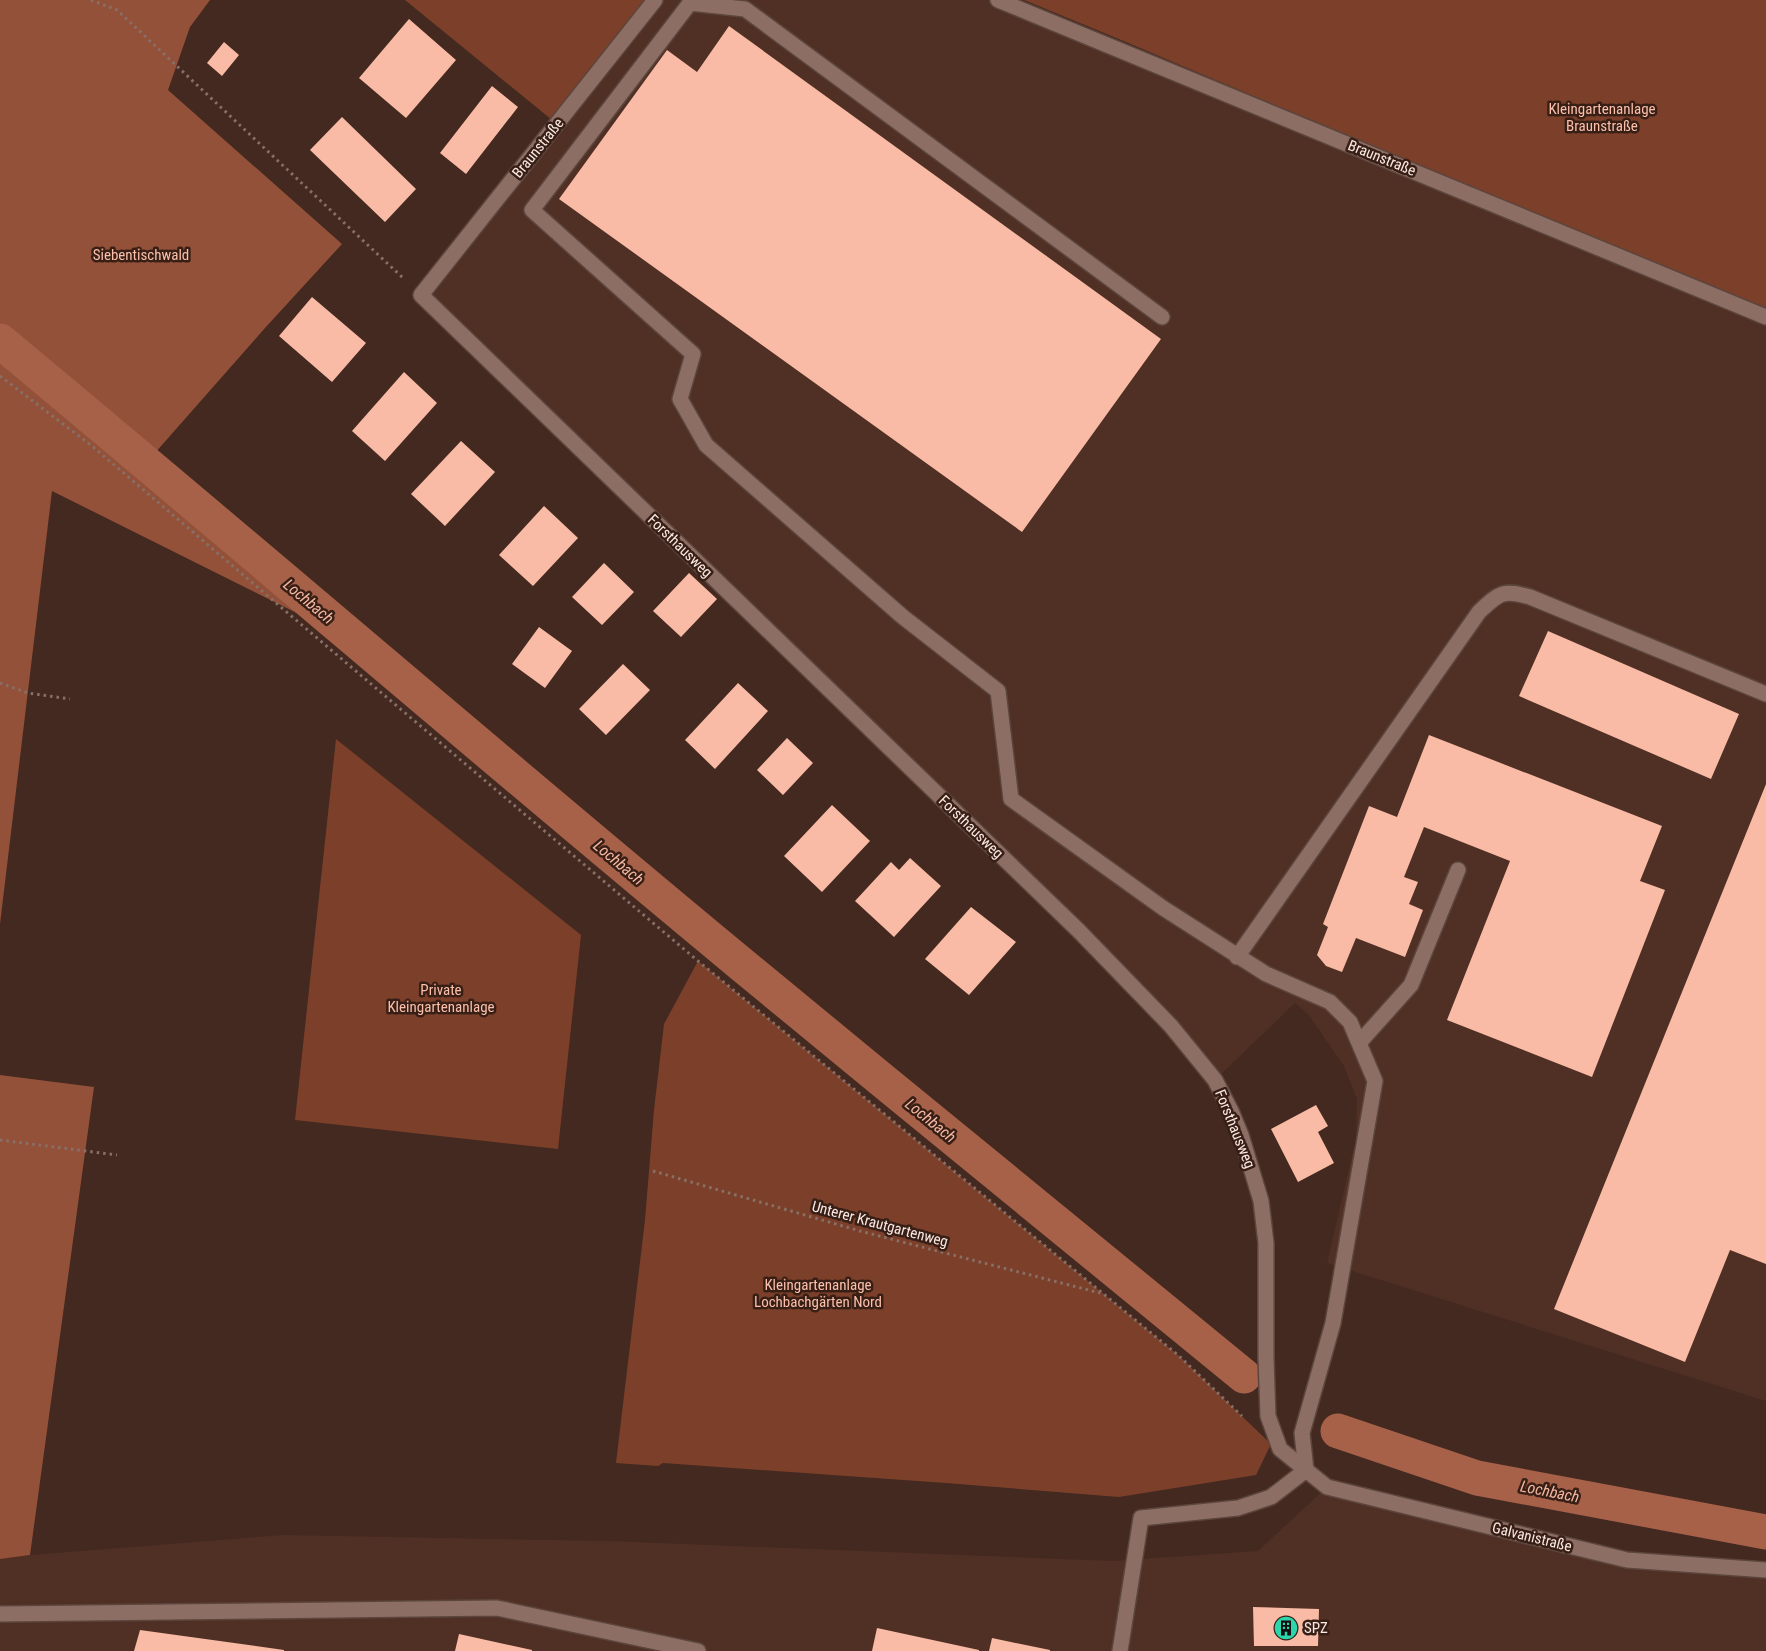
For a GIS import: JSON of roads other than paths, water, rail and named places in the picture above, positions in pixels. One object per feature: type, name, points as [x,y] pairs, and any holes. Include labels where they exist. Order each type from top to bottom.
[{"type":"street","name":"Braunstraße","points":[[421,295],[655,0]]},
{"type":"street","name":"Braunstraße","points":[[998,0],[1766,317]]},
{"type":"street","points":[[1120,1651],[1141,1518],[1238,1508],[1272,1497],[1306,1470],[1302,1433],[1333,1323],[1375,1081],[1350,1022],[1330,1002],[1266,974],[1237,957],[1163,908],[1011,799],[998,691],[903,617],[706,445],[680,399],[693,354],[532,210],[690,3],[745,9],[1162,317]]},
{"type":"street","name":"Forsthausweg","points":[[421,295],[1079,931],[1171,1026],[1215,1080],[1231,1111],[1247,1152],[1261,1201],[1266,1243],[1268,1416],[1280,1448],[1306,1470]]},
{"type":"street","points":[[1237,957],[1479,612],[1504,592],[1530,597],[1766,694]]},
{"type":"street","points":[[1359,1043],[1411,985],[1458,870]]},
{"type":"street","name":"Galvanistraße","points":[[1306,1470],[1327,1487],[1627,1560],[1766,1570]]},
{"type":"street","points":[[0,1614],[496,1608],[698,1651]]},
{"type":"waterway","name":"Lochbach","points":[[0,341],[648,887],[1244,1376]]},
{"type":"waterway","name":"Lochbach","points":[[1338,1431],[1477,1478],[1766,1532]]},
{"type":"place","name":"SPZ","points":[[1286,1628]]},
{"type":"park label","name":"Kleingartenanlage Braunstraße","points":[[1602,118]]},
{"type":"park label","name":"Siebentischwald","points":[[141,255]]},
{"type":"park label","name":"Private Kleingartenanlage","points":[[441,998]]},
{"type":"park label","name":"Kleingartenanlage Lochbachgärten Nord","points":[[818,1294]]}]
